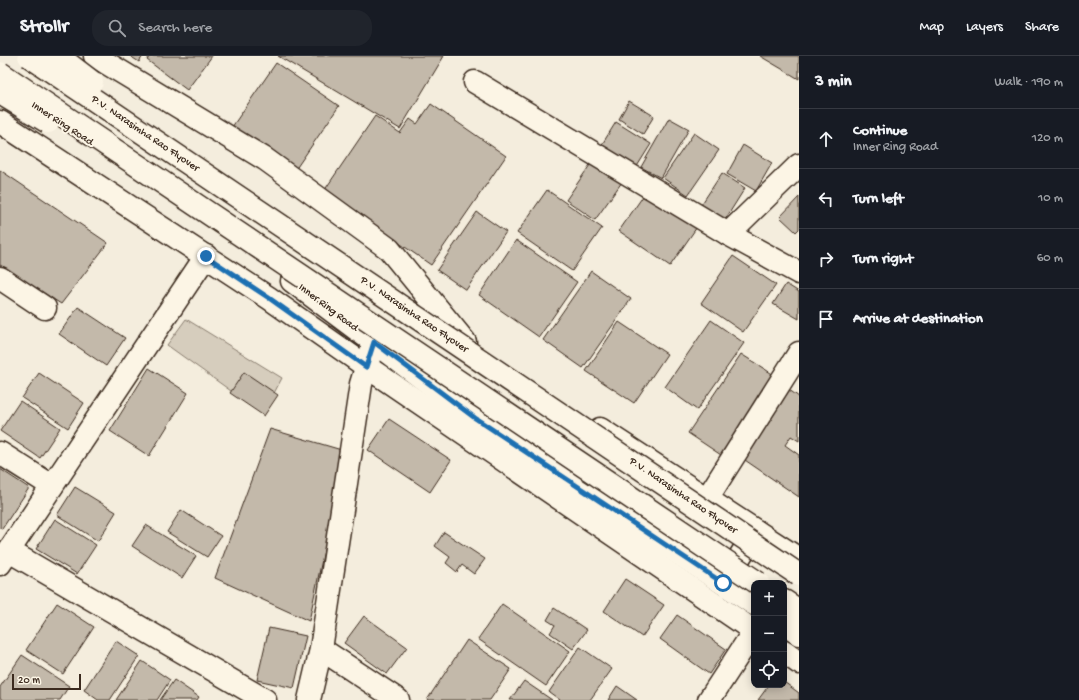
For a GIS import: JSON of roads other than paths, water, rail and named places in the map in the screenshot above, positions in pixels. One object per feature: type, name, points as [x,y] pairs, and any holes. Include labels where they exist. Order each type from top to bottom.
[{"type":"main road","name":"P.V. Narasimha Rao Flyover","points":[[29,56],[292,233],[799,561]]},
{"type":"main road","points":[[40,56],[79,84],[465,342],[708,498],[799,561]]},
{"type":"main road","points":[[58,56],[292,233]]},
{"type":"main road","points":[[79,84],[96,57],[265,158],[389,249],[465,342]]},
{"type":"main road","points":[[0,73],[754,580]]},
{"type":"main road","points":[[475,82],[728,234],[799,273]]},
{"type":"main road","name":"Inner Ring Road","points":[[0,83],[224,230],[475,418],[751,602]]},
{"type":"main road","points":[[0,93],[276,258]]},
{"type":"main road","points":[[0,122],[269,298],[366,367],[751,629]]},
{"type":"main road","points":[[728,234],[799,165]]},
{"type":"main road","points":[[206,256],[4,558],[265,700]]},
{"type":"main road","points":[[0,278],[45,308]]},
{"type":"main road","points":[[309,700],[322,650],[361,384],[374,342]]},
{"type":"main road","points":[[708,498],[799,353]]},
{"type":"main road","points":[[0,453],[52,486]]},
{"type":"main road","points":[[723,583],[756,531]]},
{"type":"main road","points":[[787,603],[799,611]]},
{"type":"main road","points":[[787,626],[799,634]]},
{"type":"main road","points":[[709,700],[751,636]]},
{"type":"main road","points":[[322,650],[398,700]]},
{"type":"main road","points":[[787,654],[799,663]]}]
